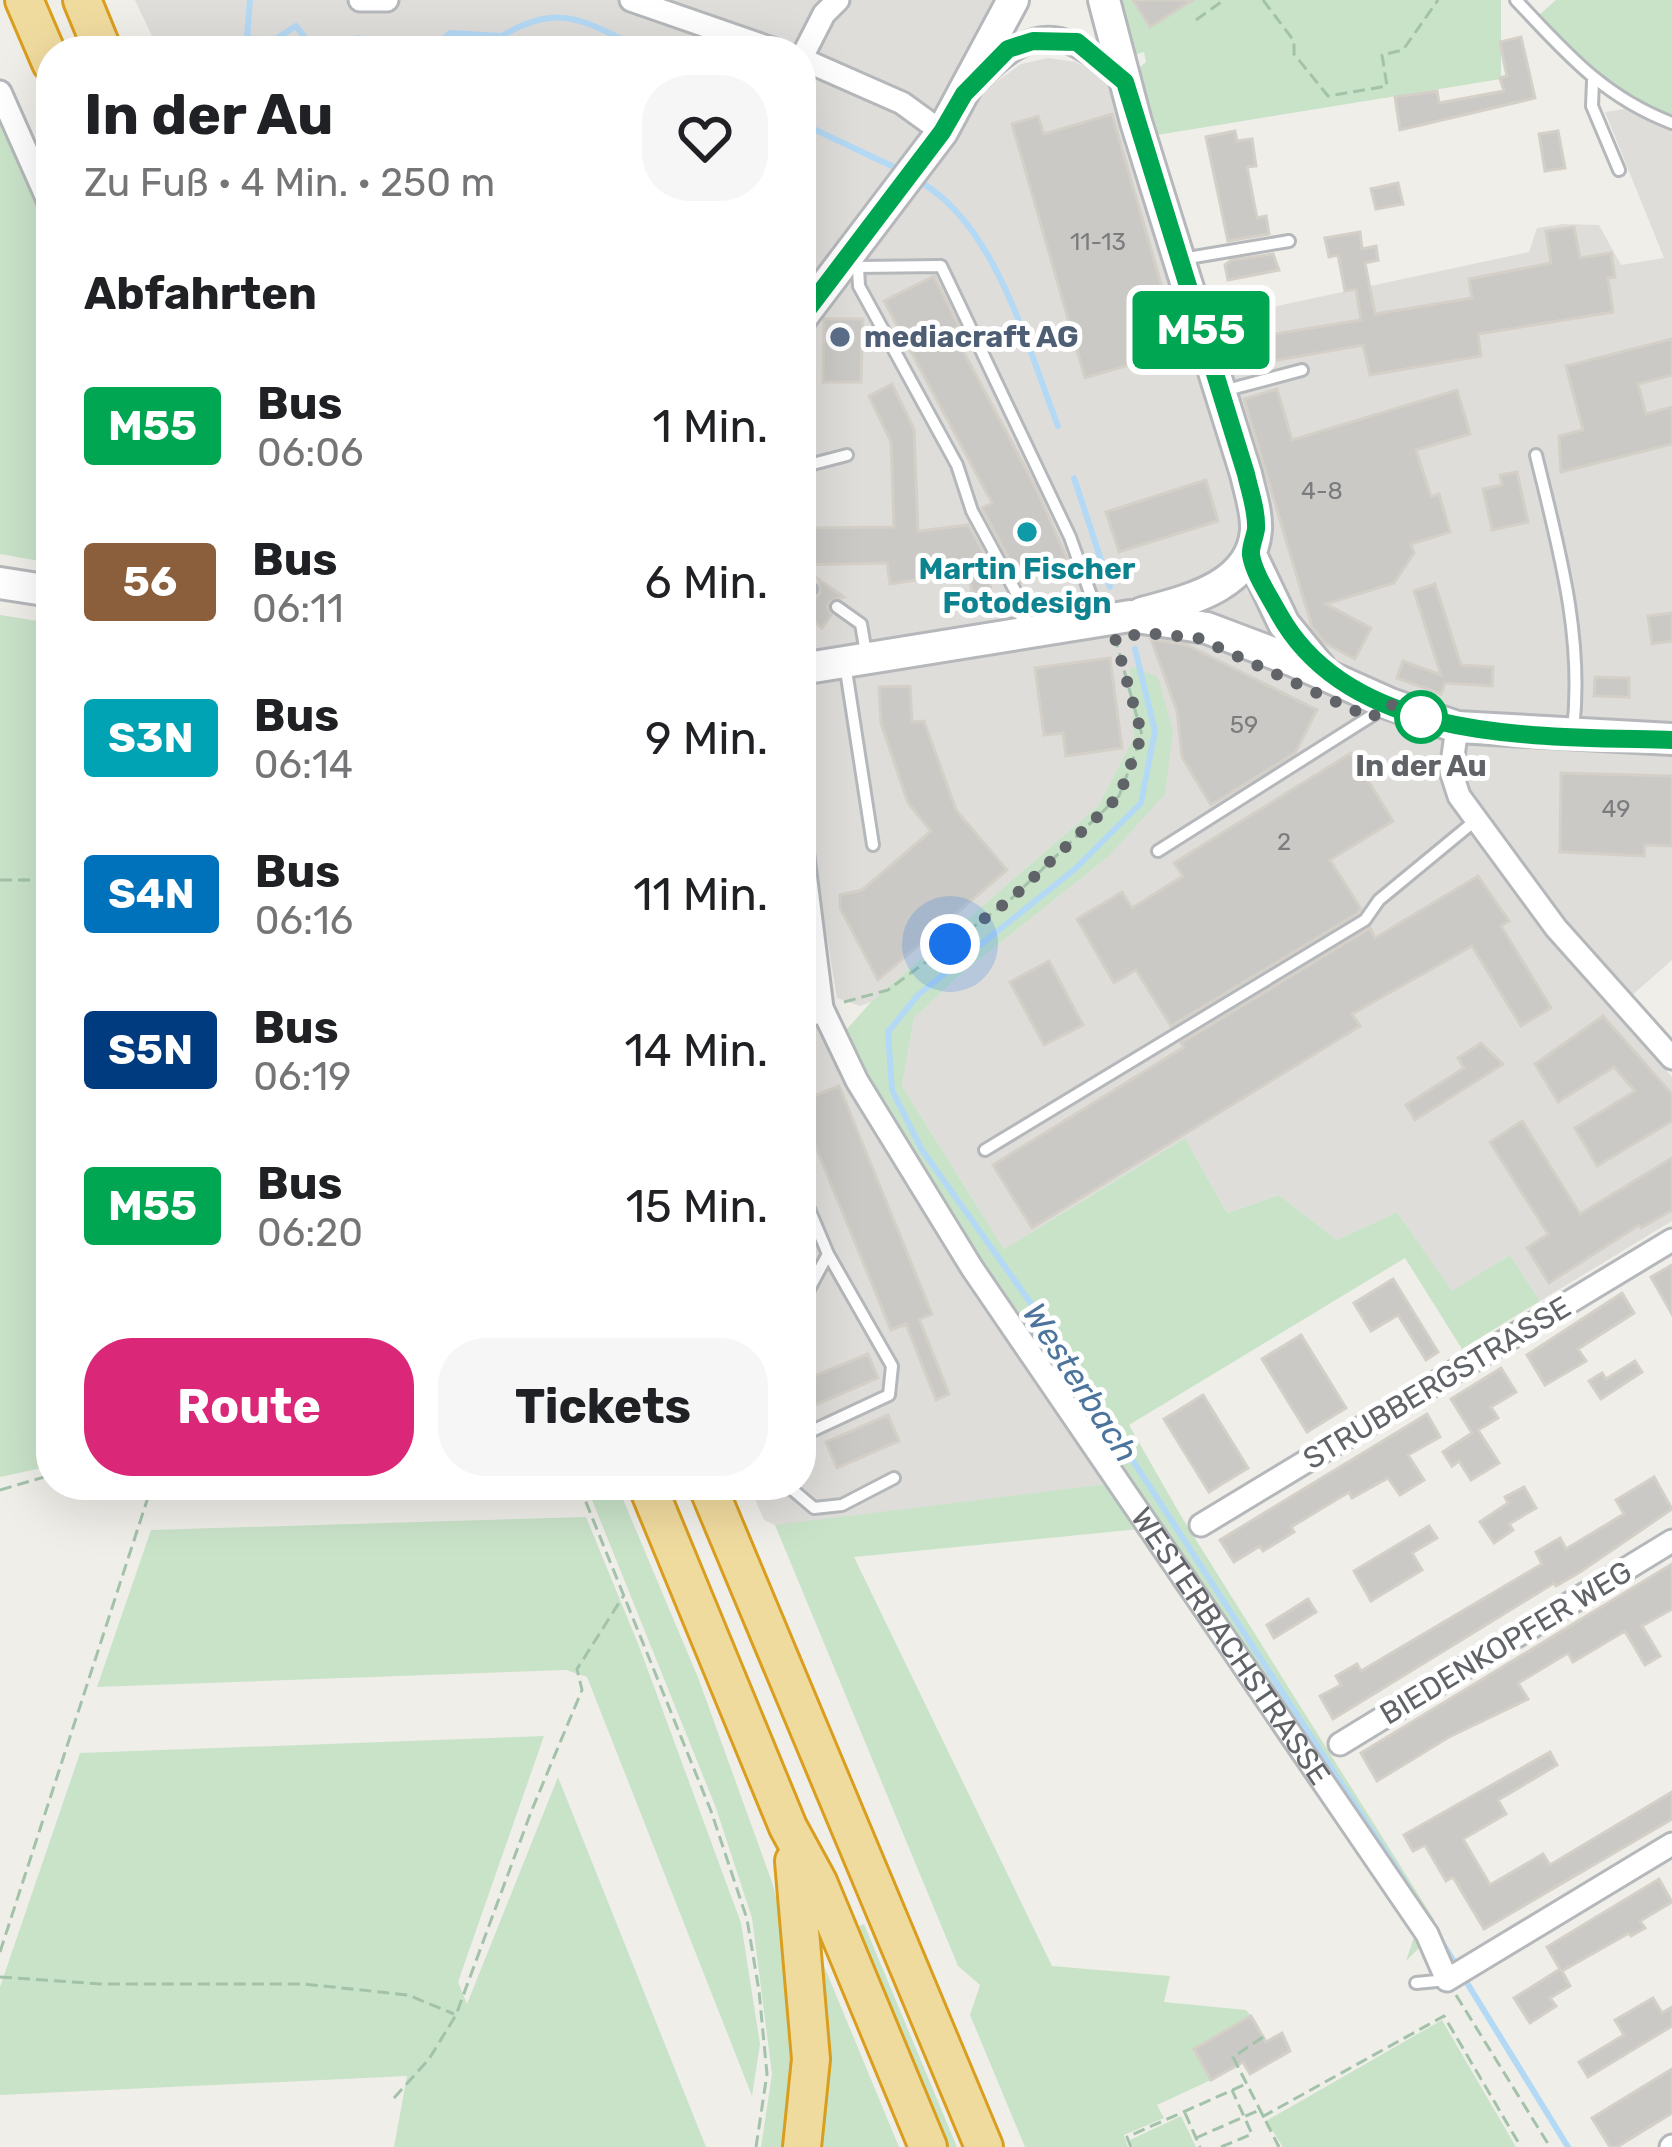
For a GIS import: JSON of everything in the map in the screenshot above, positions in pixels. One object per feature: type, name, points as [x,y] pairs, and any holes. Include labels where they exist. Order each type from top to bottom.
[{"type":"highway","points":[[24,0],[39,36]]},
{"type":"highway","points":[[82,0],[97,36]]},
{"type":"highway","points":[[653,1500],[788,1828],[818,1882],[928,2147]]},
{"type":"highway","points":[[713,1500],[984,2147]]},
{"type":"highway","points":[[788,1828],[798,1885],[810,2026],[802,2147]]},
{"type":"main road","points":[[816,302],[852,262],[942,132],[1012,0]]},
{"type":"main road","points":[[1105,0],[1125,82],[1256,518],[1250,553],[1221,585],[1114,626]]},
{"type":"main road","points":[[1250,553],[1295,641],[1329,676]]},
{"type":"main road","points":[[0,583],[36,589]]},
{"type":"main road","points":[[816,666],[1024,633],[1114,626],[1207,628],[1456,727],[1672,740]]},
{"type":"street","points":[[360,0],[386,0]]},
{"type":"street","points":[[631,0],[735,36]]},
{"type":"street","points":[[813,36],[824,14],[838,0]]},
{"type":"street","points":[[964,94],[1008,49],[1033,41],[1077,42],[1125,82]]},
{"type":"street","points":[[816,65],[902,103],[942,132]]},
{"type":"street","points":[[0,92],[36,173]]},
{"type":"street","points":[[1456,727],[1453,784],[1476,820],[1556,928],[1672,1058]]},
{"type":"street","name":"WESTERBACHSTRASSE","points":[[816,961],[822,1009],[857,1082],[972,1268],[1427,1934],[1450,1979]]},
{"type":"street","points":[[816,1012],[822,1009]]},
{"type":"street","name":"STRUBBERGSTRASSE","points":[[1201,1525],[1672,1240]]},
{"type":"street","name":"BIEDENKOPFER WEG","points":[[1340,1744],[1672,1541]]},
{"type":"street","points":[[1450,1979],[1672,1844]]},
{"type":"lane","points":[[1516,0],[1593,81],[1672,123]]},
{"type":"lane","points":[[1593,81],[1592,106],[1619,170]]},
{"type":"lane","points":[[1179,260],[1289,241]]},
{"type":"lane","points":[[1024,633],[1018,596],[972,511],[957,464],[859,286],[852,262],[941,266],[1070,537],[1093,601],[1114,626]]},
{"type":"lane","points":[[1220,392],[1302,370]]},
{"type":"lane","points":[[816,463],[847,455]]},
{"type":"lane","points":[[1536,455],[1571,604],[1573,735]]},
{"type":"lane","points":[[837,607],[861,624],[855,659],[874,845]]},
{"type":"lane","points":[[1159,851],[1390,704]]},
{"type":"lane","points":[[985,1150],[1365,920],[1379,900],[1476,820]]},
{"type":"lane","points":[[816,1226],[892,1366],[889,1395],[816,1429]]},
{"type":"lane","points":[[816,1276],[828,1254]]},
{"type":"lane","points":[[805,1500],[814,1508],[842,1505],[894,1478]]},
{"type":"lane","points":[[1416,1983],[1450,1979]]},
{"type":"path","points":[[1196,20],[1224,0]]},
{"type":"path","points":[[1263,0],[1294,41],[1294,54],[1328,96],[1387,86],[1382,55],[1403,50],[1438,0]]},
{"type":"path","points":[[822,1009],[888,990],[1011,899],[1119,796],[1142,735],[1114,626]]},
{"type":"path","points":[[0,880],[36,880]]},
{"type":"path","points":[[0,1490],[36,1479]]},
{"type":"path","points":[[0,1952],[147,1500]]},
{"type":"path","points":[[585,1500],[711,1811],[747,1919],[767,2074],[756,2147]]},
{"type":"path","points":[[394,2098],[429,2059],[456,2015],[582,1690],[577,1669],[624,1595]]},
{"type":"path","points":[[0,1977],[100,1984],[304,1984],[408,1995],[456,2015]]},
{"type":"path","points":[[1450,1979],[1550,2147]]},
{"type":"path","points":[[1262,2117],[1444,2016],[1521,2147]]},
{"type":"path","points":[[1263,2037],[1233,2057],[1278,2147]]},
{"type":"path","points":[[1131,2147],[1126,2137],[1246,2084]]},
{"type":"path","points":[[1221,2147],[1252,2134],[1232,2090]]},
{"type":"path","points":[[1196,2138],[1259,2110]]},
{"type":"path","points":[[1185,2111],[1200,2147]]},
{"type":"shaded area","points":[[135,0],[998,0],[936,125],[1021,64],[1048,58],[1076,62],[1096,73],[1111,87],[1212,320],[1529,252],[1537,228],[1562,224],[1599,225],[1621,265],[1664,258],[1605,112],[1643,106],[1672,117],[1672,960],[1614,1011],[1672,1077],[1672,1221],[1540,1301],[1510,1255],[1452,1292],[1397,1212],[1337,1240],[1279,1195],[1227,1213],[1185,1138],[1004,1249],[902,1086],[914,1018],[960,975],[1108,857],[1134,737],[1098,806],[871,1002],[860,1006],[837,998],[816,868],[816,36],[152,36]]},
{"type":"shaded area","points":[[816,1025],[1108,1484],[834,1520],[775,1525],[764,1520],[755,1500],[816,1500]]},
{"type":"green space","points":[[1121,0],[1501,0],[1501,79],[1157,135],[1140,67],[1146,62],[1144,52],[1134,55]]},
{"type":"green space","points":[[1556,0],[1672,0],[1672,117],[1616,87],[1569,46],[1539,15]]},
{"type":"green space","points":[[0,107],[36,194],[36,560],[0,554]]},
{"type":"green space","points":[[0,615],[36,621],[36,1469],[0,1477]]},
{"type":"green space","points":[[1130,666],[1158,677],[1173,731],[1165,794],[1108,857],[960,975],[914,1018],[902,1086],[1004,1249],[1185,1138],[1227,1213],[1279,1195],[1337,1240],[1397,1212],[1452,1291],[1510,1255],[1540,1301],[1462,1349],[1405,1258],[1129,1425],[1435,1921],[1406,1961],[1416,1931],[1140,1529],[854,1557],[1052,1966],[1170,1976],[1164,2002],[1246,2010],[1251,2016],[1195,2049],[1211,2080],[1157,2105],[1164,2118],[1124,2135],[1128,2147],[1025,2147],[970,2015],[980,1985],[958,1966],[775,1525],[1107,1484],[840,1037],[871,1002],[1098,806],[1134,737]]},
{"type":"green space","points":[[592,1500],[623,1500],[699,1680],[773,1885],[788,1948],[797,2035],[790,2147],[761,2147],[772,2074],[752,1918],[716,1808]]},
{"type":"green space","points":[[586,1517],[741,1923],[760,2044],[752,2096],[587,1677],[566,1670],[97,1687],[151,1530]]},
{"type":"green space","points":[[544,1736],[458,1982],[467,2004],[558,1777],[706,2147],[394,2147],[407,2076],[0,2095],[0,1987],[80,1753]]},
{"type":"green space","points":[[864,1924],[957,2147],[948,2147],[856,1927]]},
{"type":"green space","points":[[817,1949],[899,2147],[816,2147]]},
{"type":"green space","points":[[1442,2020],[1516,2147],[1283,2147],[1266,2121]]},
{"type":"green space","points":[[1181,2116],[1196,2147],[1133,2147],[1130,2140]]},
{"type":"building","points":[[1133,0],[1193,0],[1150,27]]},
{"type":"building","points":[[1521,37],[1535,98],[1400,130],[1395,97],[1437,91],[1439,103],[1504,91],[1500,78],[1507,76],[1500,42]]},
{"type":"building","points":[[1112,114],[1180,350],[1085,378],[1012,124],[1038,116],[1044,134]]},
{"type":"building","points":[[1235,131],[1237,141],[1252,139],[1256,166],[1247,167],[1257,218],[1266,216],[1269,234],[1228,241],[1206,137]]},
{"type":"building","points":[[1558,131],[1565,168],[1545,171],[1539,134]]},
{"type":"building","points":[[1398,183],[1403,204],[1376,209],[1371,189]]},
{"type":"building","points":[[1574,227],[1580,258],[1611,253],[1615,277],[1608,278],[1613,312],[1478,334],[1481,356],[1370,375],[1363,345],[1233,368],[1225,342],[1361,320],[1356,289],[1345,291],[1338,255],[1329,257],[1325,238],[1360,232],[1362,249],[1376,246],[1378,260],[1365,263],[1375,314],[1472,298],[1469,279],[1551,263],[1546,231]]},
{"type":"building","points":[[1273,254],[1279,270],[1228,280],[1225,265],[1232,260]]},
{"type":"building","points":[[934,276],[959,326],[952,330],[1034,484],[1067,558],[1021,582],[982,508],[992,503],[884,301]]},
{"type":"building","points":[[824,319],[863,319],[861,382],[823,382]]},
{"type":"building","points":[[1672,339],[1672,375],[1638,384],[1646,414],[1672,407],[1672,444],[1561,472],[1559,436],[1583,430],[1566,366]]},
{"type":"building","points":[[892,384],[914,429],[918,531],[968,525],[987,559],[991,591],[972,593],[970,582],[954,583],[951,562],[922,567],[923,579],[890,584],[887,563],[816,565],[816,528],[894,527],[891,442],[869,396]]},
{"type":"building","points":[[1277,389],[1292,440],[1457,390],[1470,434],[1416,450],[1431,497],[1439,494],[1450,532],[1411,544],[1414,553],[1394,583],[1326,604],[1371,628],[1355,659],[1325,643],[1312,627],[1244,399]]},
{"type":"building","points":[[1517,472],[1528,522],[1492,530],[1483,489],[1502,485],[1500,475]]},
{"type":"building","points":[[1206,480],[1218,521],[1119,552],[1106,512]]},
{"type":"building","points":[[818,579],[844,597],[830,601],[831,615],[822,628],[816,624]]},
{"type":"building","points":[[1435,584],[1461,665],[1493,667],[1492,686],[1445,683],[1441,694],[1397,678],[1403,661],[1441,675],[1414,591]]},
{"type":"building","points":[[1672,613],[1672,641],[1652,644],[1648,616]]},
{"type":"building","points":[[1151,639],[1187,645],[1317,710],[1295,753],[1211,805],[1182,757],[1177,711]]},
{"type":"building","points":[[1110,658],[1122,748],[1066,756],[1063,733],[1044,735],[1035,668]]},
{"type":"building","points":[[1595,677],[1629,678],[1629,697],[1594,696]]},
{"type":"building","points":[[910,686],[912,722],[924,721],[956,810],[1007,870],[878,980],[840,908],[840,895],[862,890],[931,831],[908,803],[881,723],[879,687]]},
{"type":"building","points":[[1351,753],[1393,821],[1330,860],[1361,909],[1358,913],[1171,1026],[1136,970],[1114,983],[1077,919],[1122,892],[1132,908],[1183,876],[1174,863]]},
{"type":"building","points":[[1561,773],[1672,776],[1672,846],[1645,845],[1644,856],[1560,852]]},
{"type":"building","points":[[1478,876],[1509,921],[1501,926],[1551,1008],[1521,1026],[1472,946],[1352,1014],[1360,1026],[1032,1228],[993,1165],[1370,928],[1375,938]]},
{"type":"building","points":[[1049,961],[1083,1025],[1044,1045],[1010,982]]},
{"type":"building","points":[[1603,1016],[1672,1094],[1672,1121],[1597,1166],[1575,1128],[1635,1091],[1614,1067],[1558,1102],[1535,1064]]},
{"type":"building","points":[[1481,1043],[1503,1064],[1415,1120],[1406,1105],[1464,1068],[1458,1058]]},
{"type":"building","points":[[839,1086],[932,1314],[919,1319],[949,1394],[936,1400],[906,1324],[891,1330],[816,1148],[816,1095]]},
{"type":"building","points":[[1522,1121],[1580,1214],[1672,1158],[1672,1210],[1639,1225],[1549,1283],[1527,1248],[1548,1234],[1490,1142]]},
{"type":"building","points":[[1672,1265],[1672,1314],[1651,1277]]},
{"type":"building","points":[[1393,1279],[1438,1352],[1426,1360],[1398,1315],[1371,1331],[1354,1303]]},
{"type":"building","points":[[1622,1293],[1634,1313],[1578,1349],[1586,1361],[1545,1385],[1527,1355]]},
{"type":"building","points":[[1301,1335],[1346,1408],[1307,1432],[1262,1359]]},
{"type":"building","points":[[868,1354],[878,1378],[816,1405],[816,1375]]},
{"type":"building","points":[[1635,1361],[1642,1372],[1601,1399],[1589,1381],[1602,1373],[1606,1379]]},
{"type":"building","points":[[1501,1368],[1516,1392],[1491,1407],[1498,1418],[1478,1430],[1499,1463],[1471,1480],[1459,1461],[1452,1466],[1443,1452],[1472,1433],[1451,1399]]},
{"type":"building","points":[[1203,1395],[1248,1468],[1209,1492],[1164,1419]]},
{"type":"building","points":[[1427,1414],[1440,1437],[1408,1455],[1424,1480],[1400,1495],[1388,1478],[1352,1498],[1349,1492],[1291,1527],[1294,1532],[1263,1551],[1260,1546],[1234,1562],[1220,1540]]},
{"type":"building","points":[[888,1415],[899,1441],[837,1468],[826,1442]]},
{"type":"building","points":[[1654,1477],[1672,1509],[1580,1572],[1554,1583],[1333,1719],[1320,1696],[1341,1685],[1336,1676],[1357,1664],[1361,1671],[1542,1564],[1536,1552],[1560,1538],[1566,1549],[1624,1514],[1616,1500]]},
{"type":"building","points":[[1524,1487],[1536,1508],[1509,1524],[1513,1530],[1494,1543],[1480,1522],[1508,1503],[1505,1497]]},
{"type":"building","points":[[1429,1526],[1437,1538],[1412,1553],[1422,1570],[1371,1601],[1354,1571]]},
{"type":"building","points":[[1672,1564],[1672,1609],[1642,1626],[1660,1656],[1645,1665],[1625,1631],[1573,1662],[1568,1653],[1518,1683],[1528,1699],[1449,1737],[1377,1781],[1361,1753]]},
{"type":"building","points":[[1308,1599],[1316,1612],[1274,1638],[1267,1625]]},
{"type":"building","points":[[1550,1752],[1557,1765],[1498,1800],[1506,1814],[1463,1839],[1490,1885],[1543,1854],[1550,1865],[1672,1792],[1672,1819],[1484,1929],[1453,1877],[1446,1881],[1425,1845],[1413,1851],[1404,1835]]},
{"type":"building","points":[[1659,1879],[1672,1902],[1640,1921],[1645,1928],[1562,1971],[1570,1986],[1550,1998],[1556,2006],[1530,2023],[1514,1998],[1560,1969],[1547,1947]]},
{"type":"building","points":[[1653,1998],[1662,2013],[1672,2007],[1672,2026],[1588,2077],[1579,2062],[1624,2035],[1615,2020]]},
{"type":"building","points":[[1251,2016],[1266,2042],[1282,2033],[1290,2051],[1250,2074],[1243,2062],[1211,2080],[1194,2049]]},
{"type":"building","points":[[1672,2069],[1672,2113],[1610,2147],[1592,2118]]},
{"type":"waterway","points":[[247,36],[250,0]]},
{"type":"waterway","points":[[502,36],[541,19],[558,18],[590,24],[615,36]]},
{"type":"waterway","points":[[280,36],[296,26],[304,36]]},
{"type":"waterway","points":[[447,36],[502,36]]},
{"type":"waterway","name":"Westerbach","points":[[816,130],[900,170]]},
{"type":"waterway","name":"Westerbach","points":[[917,180],[968,225],[988,256],[1021,325],[1058,426]]},
{"type":"waterway","name":"Westerbach","points":[[1074,478],[1110,587]]},
{"type":"waterway","name":"Westerbach","points":[[1135,649],[1155,731],[1141,803],[1075,869],[918,995],[888,1032],[892,1090],[922,1150],[1037,1312],[1408,1887]]},
{"type":"waterway","name":"Westerbach","points":[[1440,1939],[1568,2147]]},
{"type":"bus line","name":"M55","points":[[816,294],[942,132],[964,94],[1008,49],[1033,41],[1077,42],[1125,82],[1246,474],[1256,518],[1250,553],[1274,605],[1305,653],[1329,676],[1456,727],[1672,740]]},
{"type":"place","name":"mediacraft AG","points":[[840,337]]},
{"type":"place","name":"Martin Fischer Fotodesign","points":[[1027,532]]},
{"type":"place","name":"In der Au","points":[[1421,717]]},
{"type":"route","points":[[950,944],[1011,899],[1119,796],[1142,735],[1115,638],[1146,633],[1198,638],[1371,718],[1390,704],[1421,717]]}]
